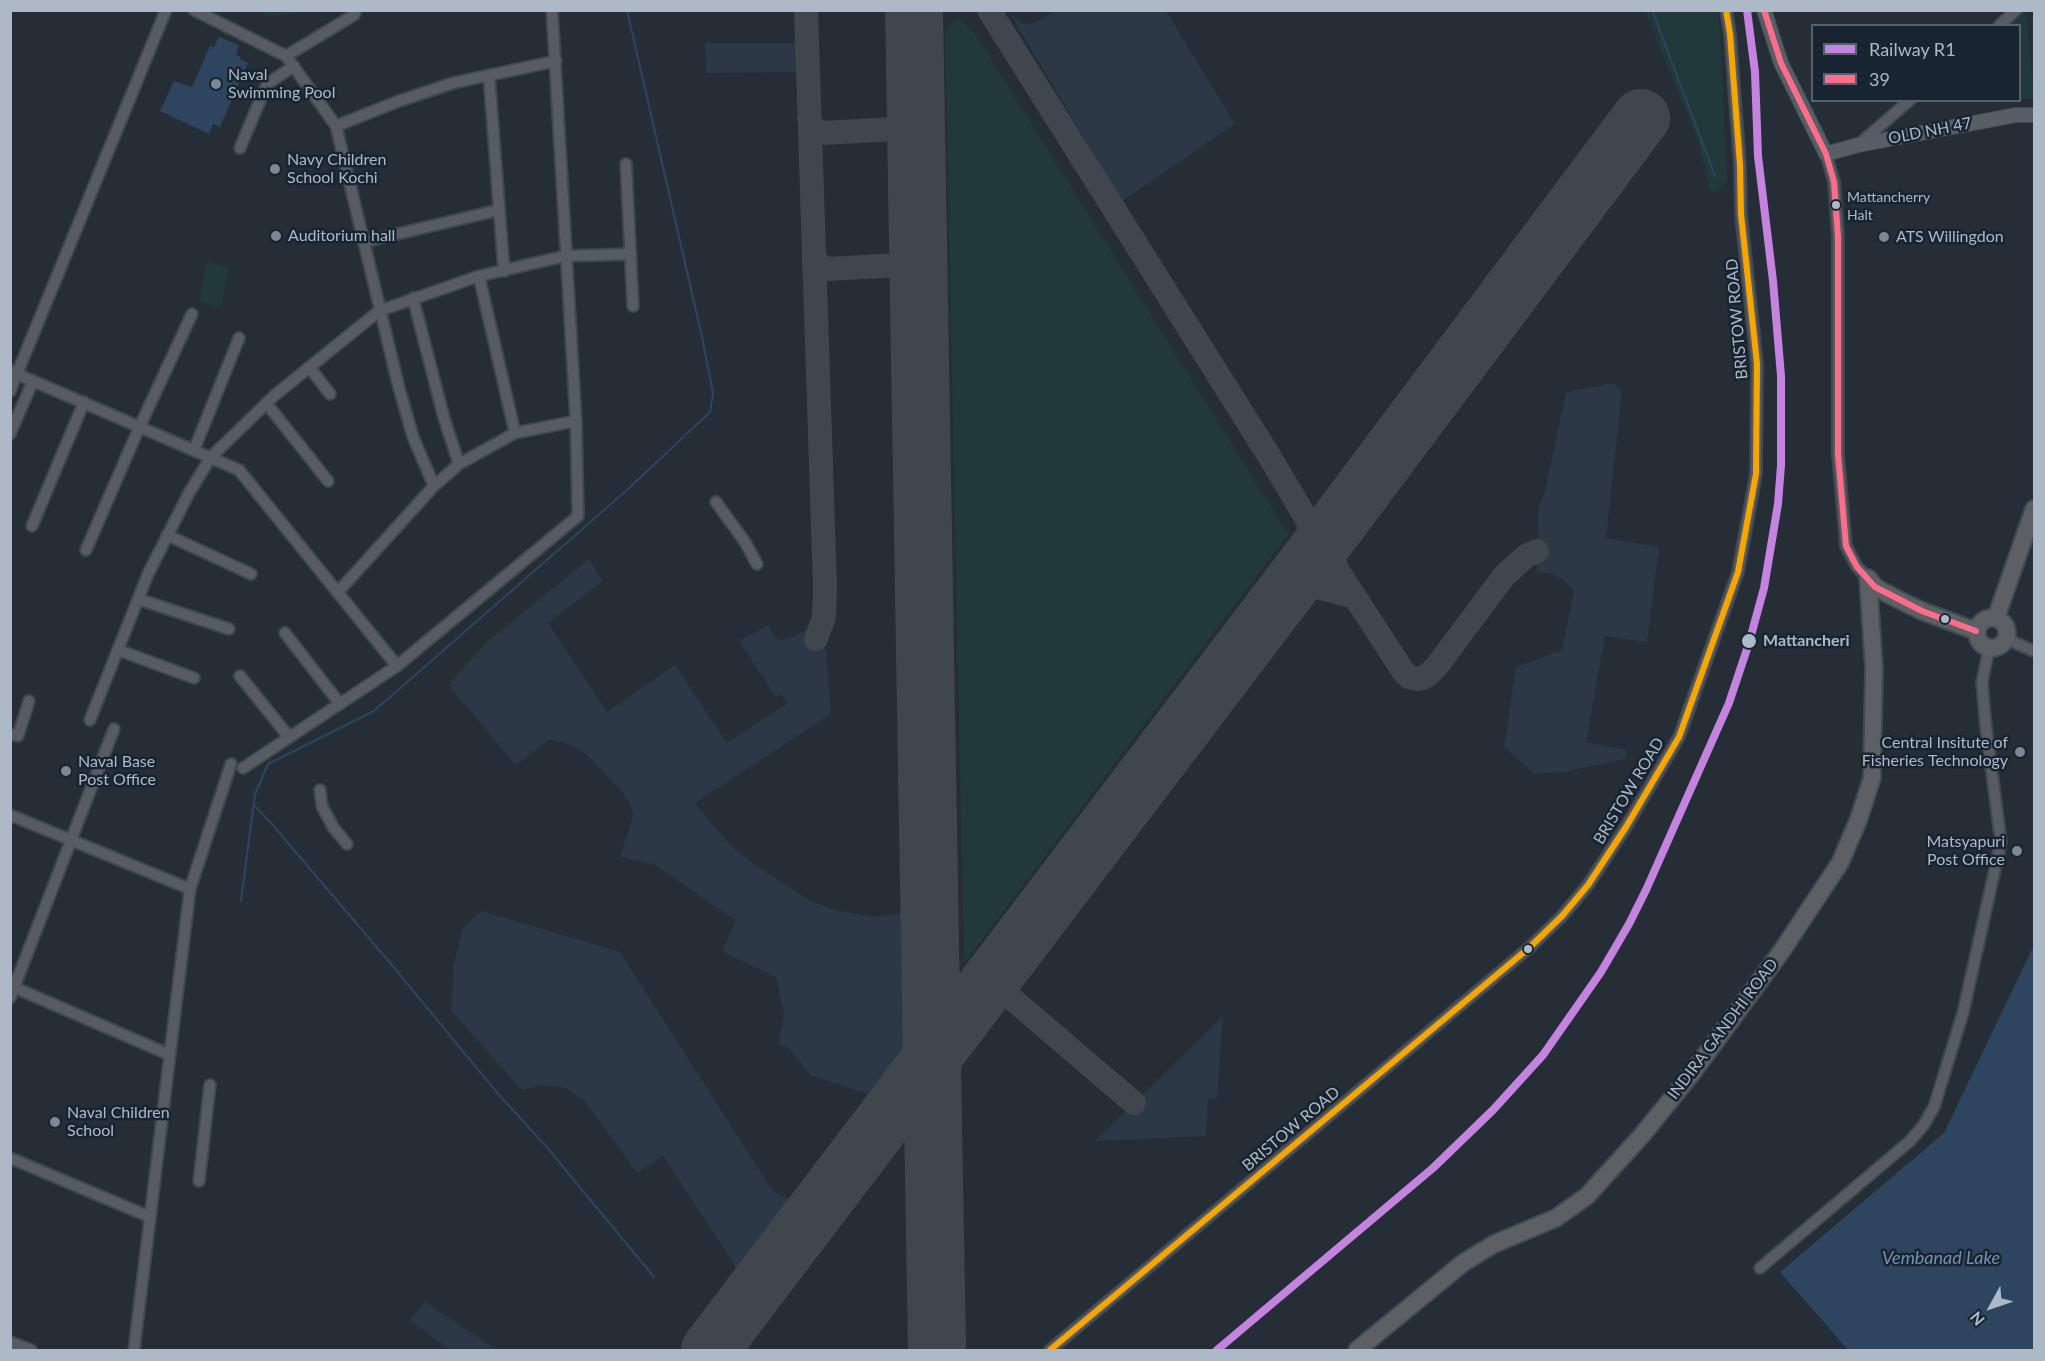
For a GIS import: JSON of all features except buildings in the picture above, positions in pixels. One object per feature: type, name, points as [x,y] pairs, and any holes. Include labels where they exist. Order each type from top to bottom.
[{"type":"highway","points":[[1996,618],[2034,509]]},
{"type":"highway","points":[[1868,578],[1875,587],[1911,606],[1976,630]]},
{"type":"highway","name":"INDIRA GANDHI ROAD","points":[[1357,1350],[1463,1263],[1494,1244],[1556,1218],[1587,1196],[1643,1134],[1693,1072],[1781,952],[1840,862],[1858,821],[1872,778],[1874,668],[1868,578]]},
{"type":"highway","points":[[1996,618],[2004,624],[2006,639],[1999,647],[1989,649],[1978,640],[1976,630],[1981,621],[1996,618]]},
{"type":"main road","points":[[1764,10],[1781,63],[1826,154]]},
{"type":"main road","name":"OLD NH 47","points":[[1826,154],[1858,145],[2016,115],[2034,115]]},
{"type":"street","points":[[10,391],[14,373],[165,10]]},
{"type":"street","points":[[194,10],[286,56],[336,126],[379,311],[413,437],[434,486]]},
{"type":"street","points":[[286,56],[354,15],[356,10]]},
{"type":"street","points":[[243,768],[398,666],[578,516],[576,421],[552,10]]},
{"type":"street","name":"BRISTOW ROAD","points":[[1050,1350],[1530,947],[1562,916],[1588,885],[1626,827],[1679,737],[1738,572],[1756,474],[1757,364],[1742,214],[1731,34],[1726,10]]},
{"type":"street","points":[[2001,24],[2016,10]]},
{"type":"street","points":[[336,126],[453,83],[555,61]]},
{"type":"street","points":[[240,148],[267,84],[294,66]]},
{"type":"street","points":[[489,75],[504,271]]},
{"type":"street","points":[[1858,145],[1908,102]]},
{"type":"street","points":[[1826,154],[1834,182],[1838,237],[1838,454],[1846,546],[1857,567],[1868,578]]},
{"type":"street","points":[[626,164],[633,306]]},
{"type":"street","points":[[363,242],[499,210]]},
{"type":"street","points":[[90,720],[148,574],[189,493],[211,457],[275,395],[379,311],[479,276],[565,256],[631,254]]},
{"type":"street","points":[[479,276],[515,433]]},
{"type":"street","points":[[413,298],[444,418],[459,464]]},
{"type":"street","points":[[86,550],[192,314]]},
{"type":"street","points":[[194,450],[239,338]]},
{"type":"street","points":[[310,368],[330,394]]},
{"type":"street","points":[[14,373],[239,470],[398,666]]},
{"type":"street","points":[[10,434],[33,381]]},
{"type":"street","points":[[32,526],[84,402]]},
{"type":"street","points":[[267,404],[328,481]]},
{"type":"street","points":[[338,592],[434,486],[459,464],[515,433],[576,421]]},
{"type":"street","points":[[717,502],[745,542],[757,564]]},
{"type":"street","points":[[167,536],[251,574]]},
{"type":"street","points":[[138,599],[229,629]]},
{"type":"street","points":[[285,633],[340,704]]},
{"type":"street","points":[[2006,639],[2034,651]]},
{"type":"street","points":[[1760,1268],[1910,1141],[1923,1126],[1934,1107],[1963,1013],[2001,842],[1982,682],[1989,649]]},
{"type":"street","points":[[118,650],[194,678]]},
{"type":"street","points":[[240,676],[289,737]]},
{"type":"street","points":[[10,734],[18,736],[29,701]]},
{"type":"street","points":[[10,999],[114,729]]},
{"type":"street","points":[[134,1350],[190,889],[231,764]]},
{"type":"street","points":[[320,790],[322,806],[333,827],[347,844]]},
{"type":"street","points":[[10,815],[190,889]]},
{"type":"street","points":[[13,987],[170,1055]]},
{"type":"street","points":[[199,1181],[210,1085]]},
{"type":"street","points":[[10,1158],[150,1217]]},
{"type":"street","points":[[10,1342],[31,1350]]},
{"type":"shaded area","points":[[1056,10],[1166,11],[1235,124],[1122,201],[1010,14],[1024,24],[1035,23]]},
{"type":"shaded area","points":[[705,43],[797,43],[796,72],[706,73]]},
{"type":"shaded area","points":[[1614,383],[1622,392],[1606,538],[1659,547],[1647,642],[1605,636],[1586,742],[1627,750],[1625,759],[1564,772],[1535,774],[1504,747],[1516,667],[1562,650],[1574,590],[1563,579],[1537,572],[1538,507],[1545,491],[1566,392]]},
{"type":"shaded area","points":[[589,559],[603,581],[548,623],[607,712],[675,665],[727,743],[788,703],[781,694],[776,697],[739,641],[768,625],[776,638],[782,640],[807,629],[826,650],[831,714],[695,803],[729,844],[755,865],[809,900],[834,910],[873,917],[905,913],[908,1047],[870,1095],[810,1075],[790,1049],[778,1044],[784,1014],[776,977],[722,951],[736,921],[656,865],[620,857],[634,813],[623,793],[586,754],[566,743],[549,740],[516,765],[448,685],[488,641]]},
{"type":"shaded area","points":[[482,911],[620,952],[772,1190],[792,1201],[738,1274],[731,1259],[663,1156],[637,1173],[584,1100],[566,1088],[540,1085],[522,1090],[451,1011],[454,964],[463,927]]},
{"type":"shaded area","points":[[1223,1016],[1217,1098],[1208,1099],[1206,1136],[1095,1141]]},
{"type":"shaded area","points":[[425,1302],[497,1350],[450,1350],[410,1320]]},
{"type":"green space","points":[[2026,10],[2034,99],[2021,99],[2021,24],[2010,24]]},
{"type":"green space","points":[[257,11],[305,11],[277,16]]},
{"type":"green space","points":[[1645,11],[1717,11],[1720,29],[1727,181],[1711,193],[1698,142]]},
{"type":"green space","points":[[959,19],[976,35],[1288,534],[964,963],[945,31],[952,21]]},
{"type":"green space","points":[[207,262],[229,267],[221,307],[199,302]]},
{"type":"water","name":"Naval Swimming Pool","points":[[219,37],[239,45],[236,55],[248,63],[220,127],[213,124],[209,134],[160,111],[174,81],[192,87],[210,46],[214,47]]},
{"type":"water","name":"Vembanad Lake","points":[[2034,945],[2034,1350],[1848,1350],[1780,1272],[1944,1133]]},
{"type":"waterway","points":[[241,901],[255,794],[268,764],[374,711],[627,490],[710,412],[713,393],[702,337],[627,10]]},
{"type":"waterway","points":[[1652,10],[1715,176]]},
{"type":"waterway","points":[[254,805],[391,964],[499,1095],[545,1145],[654,1277]]},
{"type":"taxiway","points":[[806,10],[825,587],[824,617],[816,639]]},
{"type":"taxiway","points":[[915,36],[921,10]]},
{"type":"taxiway","points":[[989,10],[1306,518],[1313,528],[1322,531],[1329,530],[1338,523]]},
{"type":"taxiway","points":[[809,118],[814,129],[823,133],[896,129],[907,126],[916,116]]},
{"type":"taxiway","points":[[814,257],[818,264],[827,269],[900,265],[911,262],[918,252]]},
{"type":"taxiway","points":[[1306,518],[1314,542],[1310,560]]},
{"type":"taxiway","points":[[1338,523],[1331,542],[1331,551],[1338,571],[1403,671],[1409,677],[1416,679],[1423,678],[1437,666],[1504,576],[1526,556],[1537,551]]},
{"type":"taxiway","points":[[1293,581],[1355,597]]},
{"type":"taxiway","points":[[1004,962],[1003,983],[1010,997],[1134,1103]]},
{"type":"taxiway","points":[[974,1002],[995,994],[1010,997]]},
{"type":"runway","points":[[914,10],[937,1350]]},
{"type":"runway","points":[[710,1350],[1338,523],[1641,118]]},
{"type":"rail line","name":"R1","points":[[1217,1350],[1433,1168],[1493,1110],[1543,1055],[1601,972],[1629,924],[1729,703],[1764,588],[1778,504],[1781,465],[1781,376],[1773,281],[1758,156],[1755,72],[1747,10]]},
{"type":"transit line","points":[[1050,1350],[1530,947],[1562,916],[1588,885],[1626,827],[1679,737],[1738,572],[1756,474],[1757,364],[1741,214],[1740,165],[1730,34],[1726,10]]},
{"type":"transit line","name":"39","points":[[1764,10],[1781,63],[1826,154],[1834,182],[1838,237],[1838,454],[1846,546],[1857,567],[1875,587],[1922,611],[1976,631]]},
{"type":"place","name":"Naval Swimming Pool","points":[[216,84]]},
{"type":"place","name":"Navy Children School Kochi","points":[[275,169]]},
{"type":"place","name":"Mattancherry Halt","points":[[1836,205]]},
{"type":"place","name":"Auditorium hall","points":[[276,236]]},
{"type":"place","name":"ATS Willingdon","points":[[1884,237]]},
{"type":"place","name":"Mattancheri","points":[[1749,641]]},
{"type":"place","name":"Central Insitute of Fisheries Technology","points":[[2020,752]]},
{"type":"place","name":"Naval Base Post Office","points":[[66,771]]},
{"type":"place","name":"Matsyapuri Post Office","points":[[2017,851]]},
{"type":"place","name":"Naval Children School","points":[[55,1122]]}]
